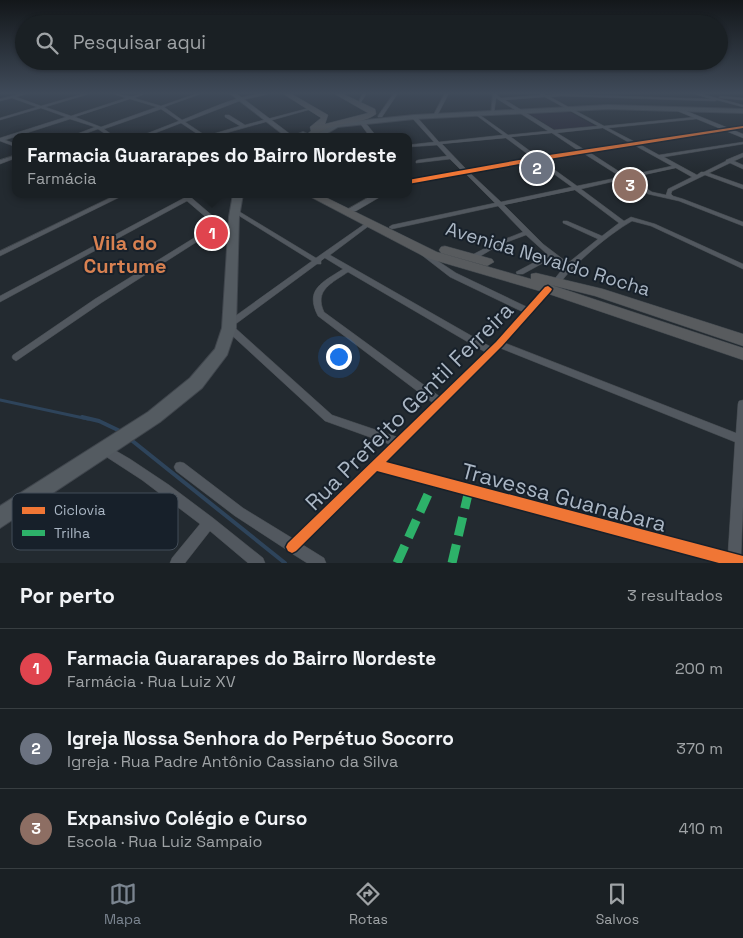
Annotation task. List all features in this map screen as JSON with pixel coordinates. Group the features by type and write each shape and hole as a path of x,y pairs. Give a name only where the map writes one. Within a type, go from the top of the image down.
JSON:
{"highway":[{"path":"325,119 325,124"},
{"path":"308,133 325,124 357,119"},
{"path":"312,198 334,210 352,211"},
{"path":"328,198 352,211"},
{"name":"Avenida Nevaldo Rocha","path":"328,198 352,211 416,239 520,272 743,354"},
{"name":"Avenida Nevaldo Rocha","path":"352,211 368,224 418,249 462,265 553,285 598,292 743,340"}],"main road":[{"path":"320,133 330,126 397,119"},
{"path":"39,493 154,417 196,383 222,351 230,326 229,221 237,198"},
{"path":"0,518 12,510"}],"street":[{"path":"22,133 64,119"},
{"path":"78,119 101,127 108,133"},
{"path":"83,133 124,119"},
{"path":"179,119 199,133"},
{"path":"150,133 187,119"},
{"path":"232,119 243,126"},
{"path":"415,119 450,157 552,255 568,267"},
{"path":"484,119 623,223 631,219 637,219 743,267"},
{"path":"534,119 650,193 671,198 743,224"},
{"path":"587,119 696,177"},
{"path":"412,146 684,119"},
{"path":"699,119 743,136"},
{"path":"219,133 268,120 286,133"},
{"path":"362,122 371,133"},
{"path":"412,181 536,159 743,127"},
{"path":"0,140 12,136"},
{"path":"0,140 12,144"},
{"path":"657,157 743,143"},
{"path":"733,145 743,148"},
{"path":"671,198 668,194 670,190 743,155"},
{"path":"418,162 450,157"},
{"path":"0,162 12,158"},
{"path":"728,161 743,167"},
{"path":"392,227 675,167"},
{"path":"703,173 743,187"},
{"path":"0,254 115,198"},
{"path":"0,299 181,198"},
{"path":"189,198 229,221 318,262"},
{"path":"352,211 374,198"},
{"path":"735,220 743,216"},
{"path":"16,357 98,301 229,221"},
{"path":"565,222 603,239"},
{"name":"Rua Prefeito Gentil Ferreira","path":"292,547 499,344 568,267 623,223"},
{"path":"368,224 230,326 329,418 399,443"},
{"path":"472,258 497,244 528,232"},
{"name":"Avenida Nevaldo Rocha","path":"418,249 435,264 453,275 529,311"},
{"path":"520,272 552,255"},
{"path":"326,256 491,351"},
{"path":"348,269 317,293 315,300 321,314 439,402"},
{"path":"499,344 740,439"},
{"path":"739,561 740,439 743,404"},
{"path":"108,449 171,493"},
{"name":"Travessa Guanabara","path":"376,465 739,561"},
{"path":"180,467 239,512 319,563"},
{"path":"178,499 258,563"},
{"path":"177,563 209,522"}],"shaded area":[{"path":"538,119 583,119 597,127 555,130"}],"waterway":[{"path":"0,400 88,419"},
{"path":"82,417 99,421 122,432"},
{"path":"130,439 285,563"}],"marked path":[{"path":"397,563 434,481"},
{"path":"452,563 469,490"}],"cycle path":[{"path":"412,181 536,159 743,127"},
{"path":"292,547 499,344 548,289"},
{"path":"376,465 743,563"}],"place":[{"name":"Igreja Nossa Senhora do Perpétuo Socorro","path":"537,168"},
{"name":"Expansivo Colégio e Curso","path":"630,185"},
{"name":"Farmacia Guararapes do Bairro Nordeste","path":"212,233"}],"district":[{"name":"Vila do Curtume","path":"125,254"}]}
